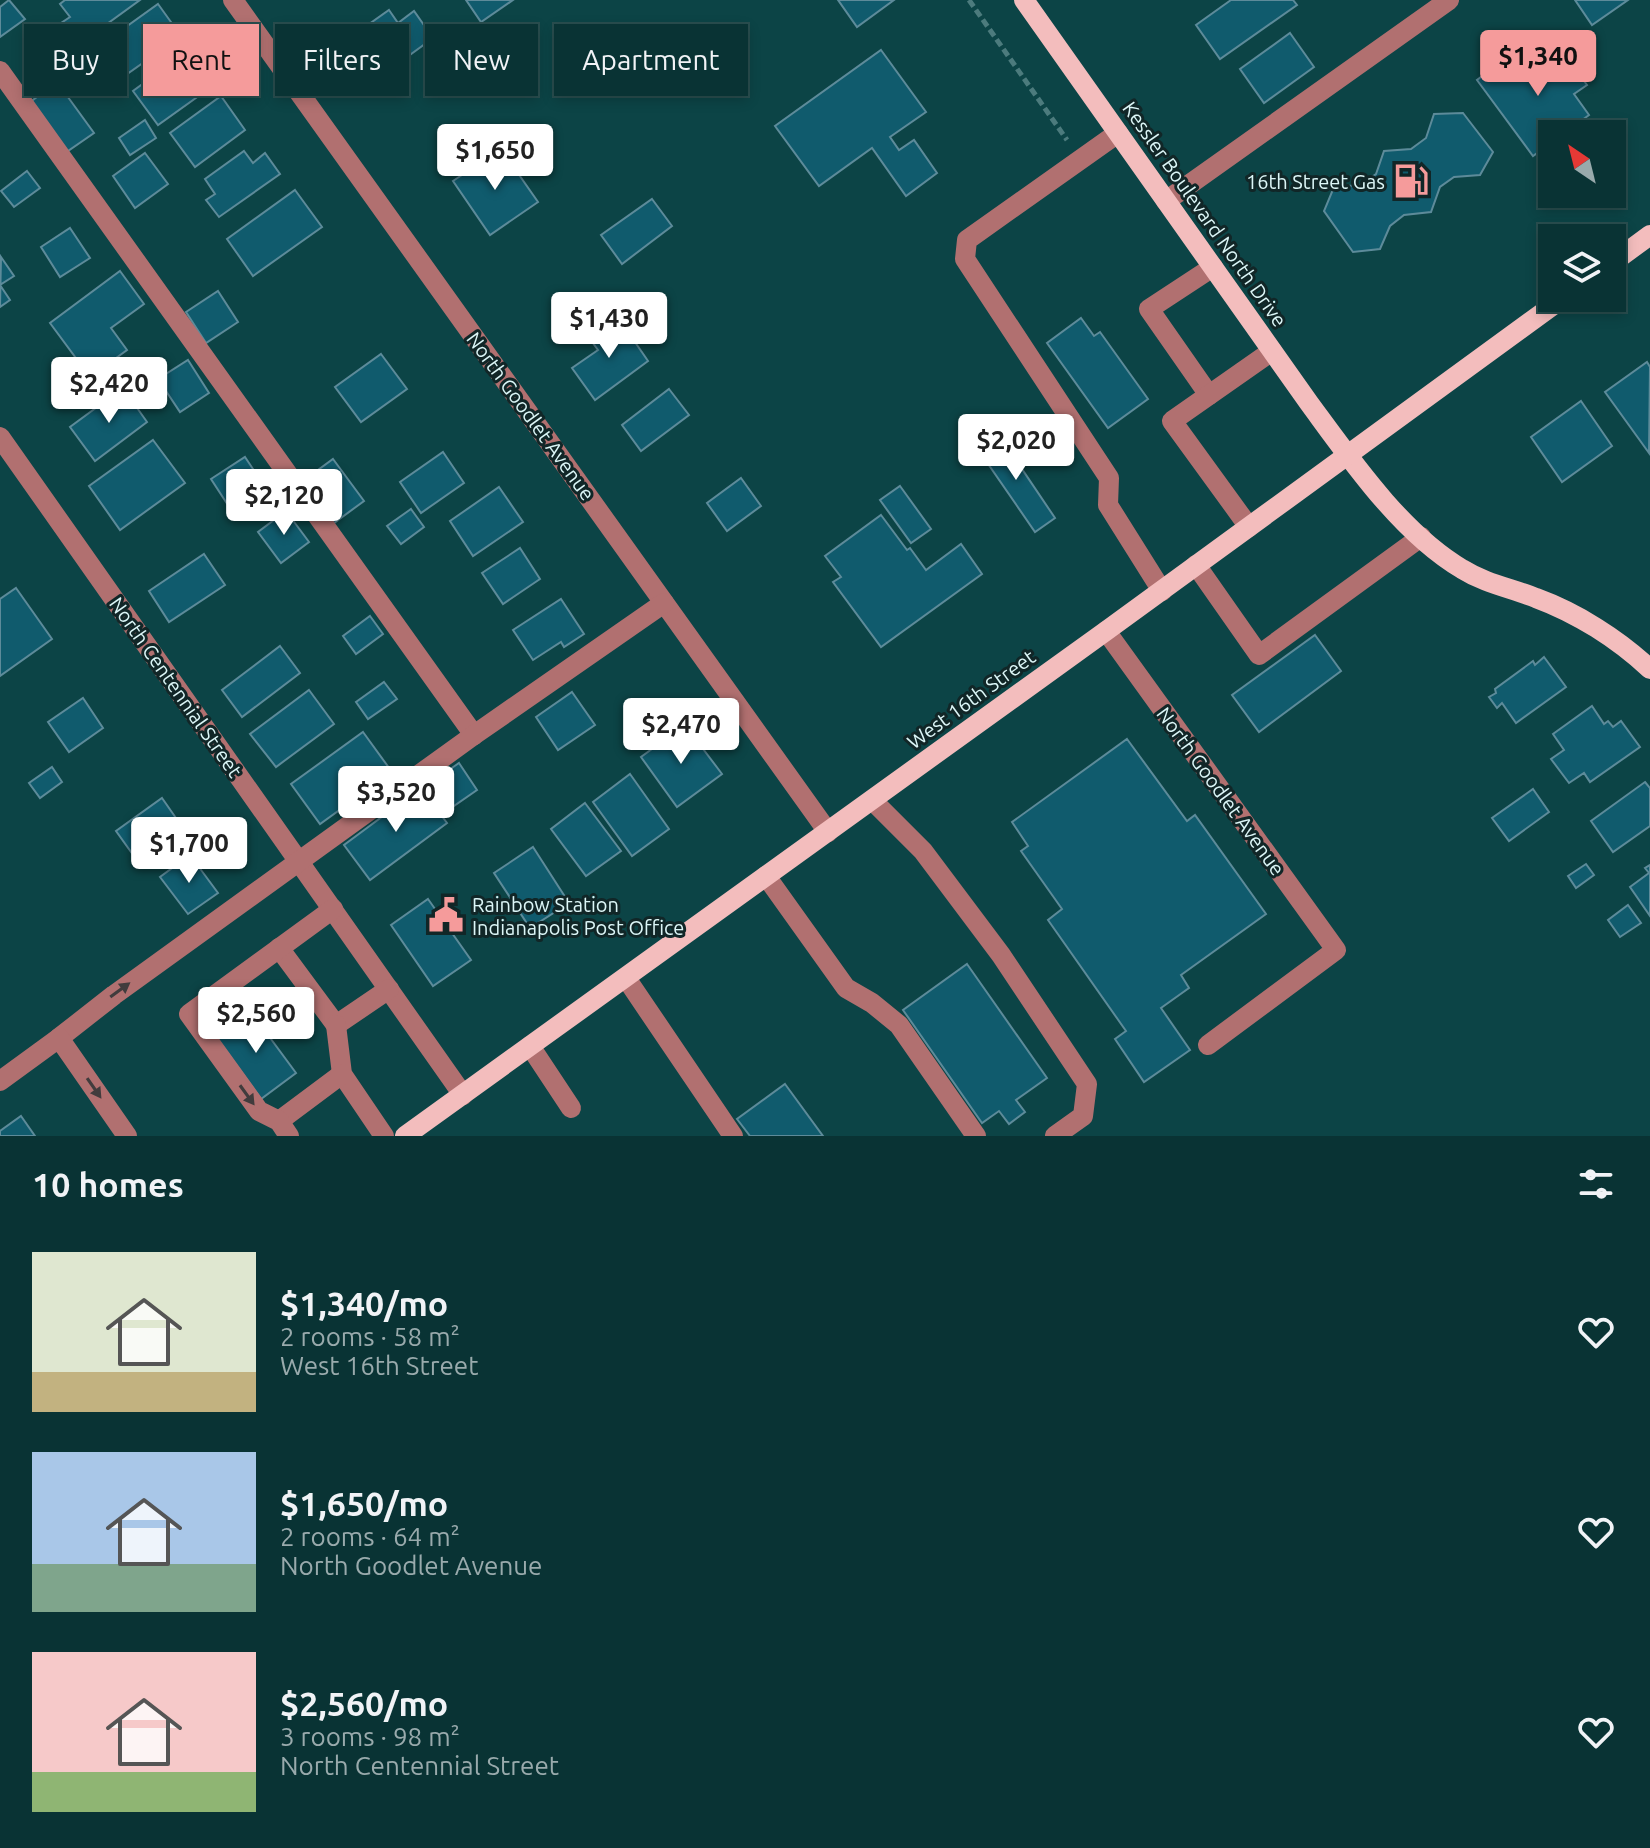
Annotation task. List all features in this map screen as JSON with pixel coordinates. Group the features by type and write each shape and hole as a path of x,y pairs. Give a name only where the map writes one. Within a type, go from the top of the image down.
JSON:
{"main road":[{"name":"Kessler Boulevard North Drive","path":"1024,0 1347,455 1421,537 1462,570 1495,586 1548,602 1588,623 1650,669"},
{"path":"1626,253 1650,235"},
{"name":"West 16th Street","path":"405,1136 1544,312"}],"street":[{"name":"North Goodlet Avenue","path":"233,0 828,832"},
{"path":"1166,201 1449,0"},
{"path":"0,71 474,735"},
{"path":"1118,133 967,240 965,259 1109,478 1108,505 1162,591"},
{"path":"1209,395 1149,309 1213,267"},
{"path":"1249,527 1172,421 1272,351"},
{"name":"North Centennial Street","path":"0,437 463,1095"},
{"path":"1196,565 1259,655 1421,537"},
{"path":"0,1081 474,735 664,603"},
{"name":"North Goodlet Avenue","path":"1106,631 1336,950 1208,1045"},
{"path":"872,800 923,851 1001,955 1087,1084 1083,1116 1055,1136"},
{"path":"766,876 846,988 872,1003 899,1025 976,1136"},
{"path":"333,909 189,1014 259,1111 284,1129 342,1074"},
{"path":"279,948 336,1025 342,1074 384,1136"},
{"path":"626,978 733,1136"},
{"path":"336,1025 389,989"},
{"path":"59,1038 127,1136"},
{"path":"530,1046 571,1108"}],"path":[{"path":"969,0 1079,158"}],"building":[{"path":"9,0 25,19 0,37 0,7"},
{"path":"65,0 140,0 107,24 60,24 70,17 60,4"},
{"path":"466,0 513,0 481,22"},
{"path":"838,0 894,0 857,27"},
{"path":"1231,0 1293,0 1297,5 1220,59 1196,25"},
{"path":"1575,0 1628,0 1592,25"},
{"path":"158,4 172,24 143,24 143,63 127,74 127,26"},
{"path":"389,10 398,23 414,11 425,27 425,44 409,56 409,24 369,24"},
{"path":"1290,33 1314,67 1264,103 1240,69"},
{"path":"1559,47 1587,85 1574,94 1589,115 1582,120 1538,120 1538,152 1533,156 1477,80 1505,59 1517,76"},
{"path":"881,50 926,112 890,137 899,150 914,140 937,173 906,196 872,148 819,186 775,126"},
{"path":"143,84 143,96 199,96 158,125 133,91"},
{"path":"38,96 67,96 94,133 65,153 29,103"},
{"path":"221,96 245,130 195,167 170,133"},
{"path":"1463,113 1493,152 1480,175 1454,177 1440,187 1431,212 1404,215 1390,226 1380,249 1353,252 1324,211 1334,187 1360,185 1376,174 1384,151 1411,149 1426,138 1434,114"},
{"path":"145,120 156,138 130,155 119,138"},
{"path":"501,149 538,202 490,235 453,181"},
{"path":"244,151 253,163 265,153 280,174 219,217 206,200 215,194 205,179"},
{"path":"145,153 168,184 135,208 113,176"},
{"path":"27,171 40,188 14,207 1,191"},
{"path":"295,190 322,227 253,276 227,239"},
{"path":"652,199 672,226 622,264 601,235"},
{"path":"70,228 90,258 60,277 41,247"},
{"path":"1,257 14,276 0,285"},
{"path":"120,271 144,304 111,328 127,350 90,377 50,323"},
{"path":"0,286 10,300 0,307"},
{"path":"218,291 238,322 206,343 186,312"},
{"path":"1081,318 1094,336 1100,332 1148,399 1108,428 1047,343"},
{"path":"609,319 621,337 628,332 648,361 595,400 572,368 598,350 587,335"},
{"path":"381,354 407,389 361,422 335,387"},
{"path":"188,360 209,393 180,412 158,379"},
{"path":"1647,362 1650,367 1649,453 1605,392"},
{"path":"123,388 147,422 95,461 70,427"},
{"path":"669,389 689,415 641,451 622,425"},
{"path":"1581,401 1612,446 1562,482 1531,437"},
{"path":"991,423 1055,518 1035,532 984,458 995,451 981,430"},
{"path":"153,440 185,483 120,530 89,486"},
{"path":"443,452 464,483 421,513 400,482"},
{"path":"245,457 271,496 237,519 211,479"},
{"path":"333,459 364,501 334,523 303,481"},
{"path":"741,478 761,506 727,531 707,503"},
{"path":"900,486 931,529 911,543 880,500"},
{"path":"499,487 523,522 473,556 450,521"},
{"path":"411,509 424,527 401,544 387,526"},
{"path":"286,511 309,542 281,563 258,532"},
{"path":"881,515 926,570 961,544 982,574 881,647 833,582 841,577 825,556"},
{"path":"520,548 540,579 503,604 482,573"},
{"path":"204,554 225,585 169,622 149,591"},
{"path":"16,588 52,639 0,676 0,599"},
{"path":"561,599 584,634 564,647 561,642 533,660 513,630"},
{"path":"370,616 383,634 356,654 343,636"},
{"path":"1315,635 1341,671 1259,732 1232,695"},
{"path":"280,646 300,673 242,717 222,690"},
{"path":"1544,657 1566,687 1516,723 1502,703 1497,708 1489,697 1533,661 1535,665"},
{"path":"384,682 397,699 368,719 356,702"},
{"path":"309,690 334,724 276,767 250,734"},
{"path":"572,692 595,725 558,750 536,717"},
{"path":"83,698 103,728 69,752 48,722"},
{"path":"1592,706 1604,724 1608,721 1613,727 1621,721 1640,747 1590,782 1584,773 1569,783 1551,759 1564,750 1553,734"},
{"path":"685,725 722,774 677,807 641,757"},
{"path":"363,732 392,772 320,824 291,784"},
{"path":"1127,739 1187,821 1195,815 1266,914 1181,975 1189,988 1161,1008 1190,1050 1144,1082 1115,1039 1126,1031 1048,920 1062,909 1021,851 1028,846 1012,822"},
{"path":"459,763 477,790 448,810 429,784"},
{"path":"52,767 62,782 40,798 29,783"},
{"path":"630,774 669,829 632,856 593,802"},
{"path":"1645,782 1650,788 1650,826 1613,852 1591,821"},
{"path":"421,788 447,823 370,880 344,845"},
{"path":"1533,789 1549,812 1509,841 1492,818"},
{"path":"162,798 185,831 139,863 116,831"},
{"path":"585,803 621,851 586,876 551,829"},
{"path":"533,847 569,903 530,928 494,873"},
{"path":"190,855 218,893 188,914 160,877"},
{"path":"1586,864 1594,875 1576,888 1568,876"},
{"path":"1650,865 1650,916 1630,887 1649,873 1645,868"},
{"path":"428,899 471,960 433,986 391,925"},
{"path":"1628,905 1641,923 1620,937 1608,920"},
{"path":"967,964 1047,1078 1016,1100 1025,1112 1009,1124 999,1111 982,1123 903,1010"},
{"path":"251,1012 296,1073 261,1099 216,1037"},
{"path":"785,1084 823,1136 750,1136 737,1119"},
{"path":"21,1116 35,1136 0,1136 0,1131"}],"place":[{"name":"16th Street Gas","path":"1411,181"},
{"name":"Rainbow Station Indianapolis Post Office","path":"446,915"}]}
